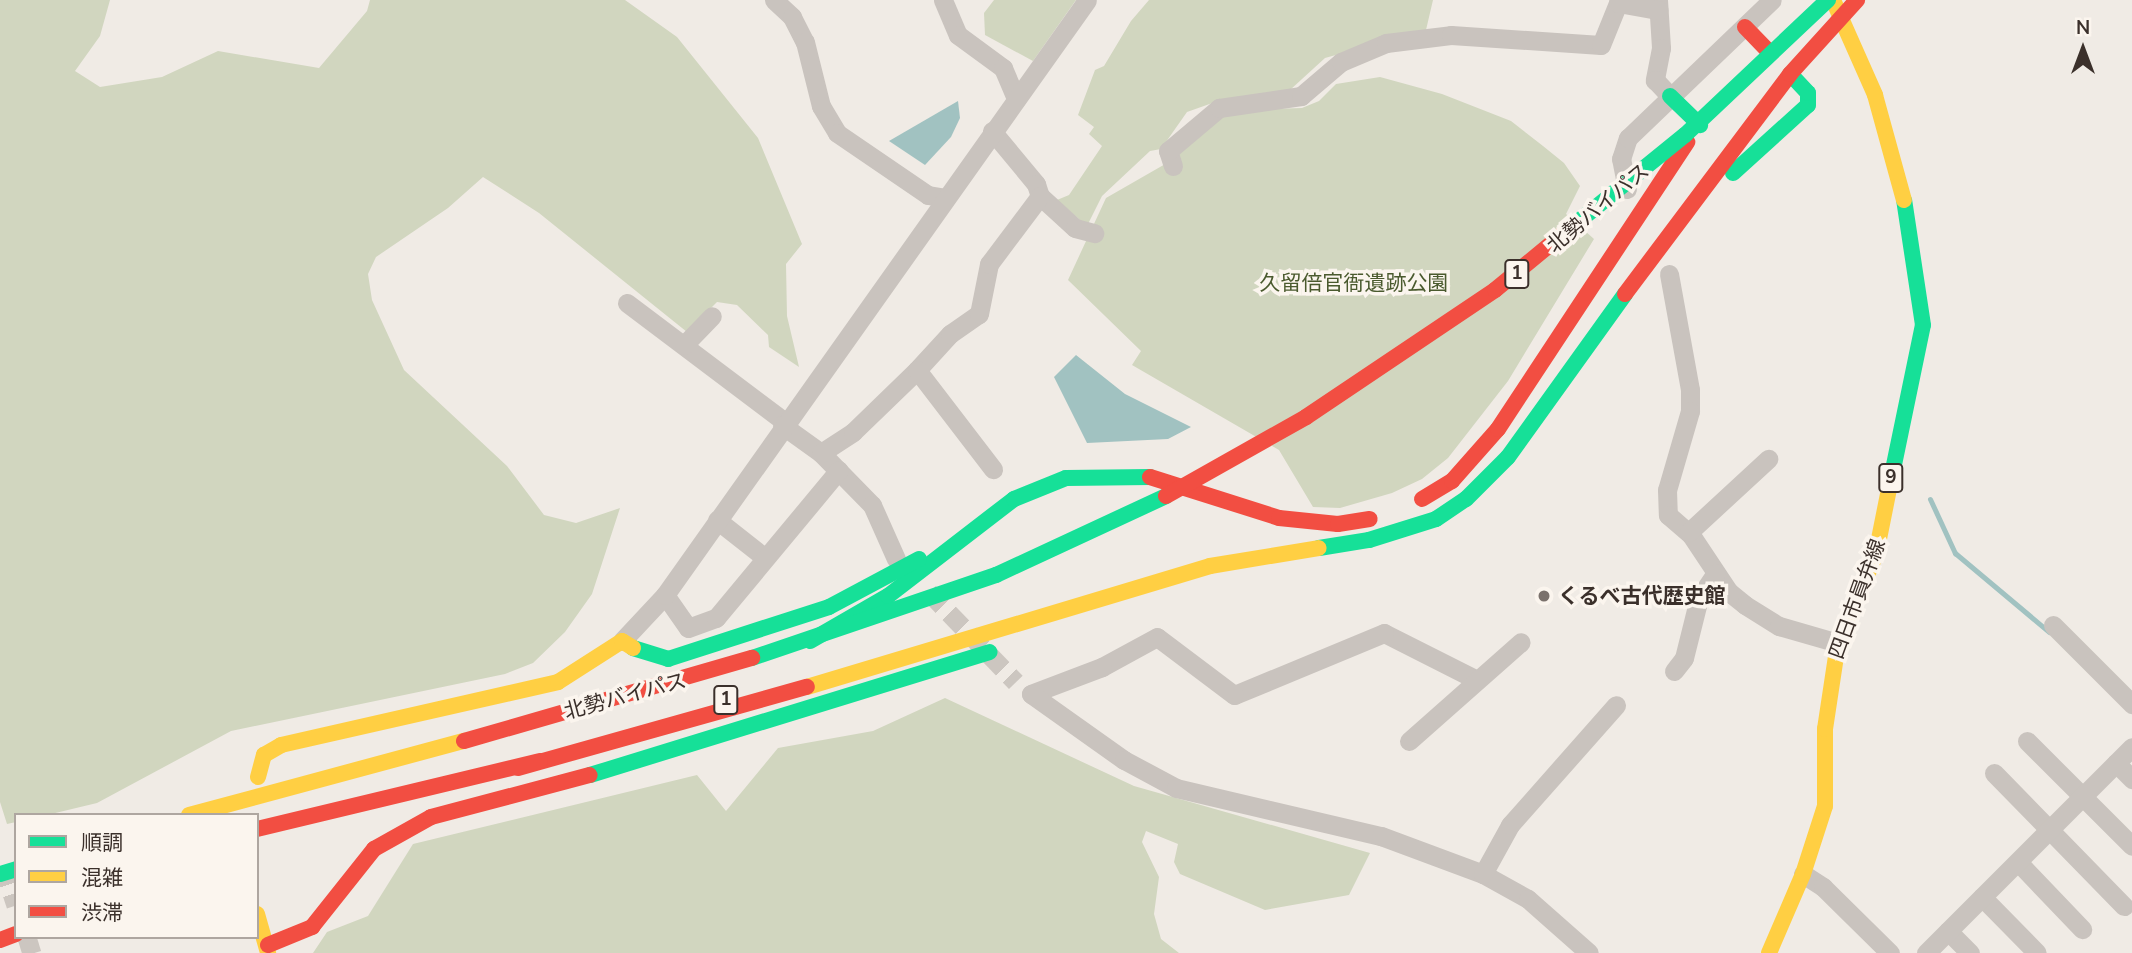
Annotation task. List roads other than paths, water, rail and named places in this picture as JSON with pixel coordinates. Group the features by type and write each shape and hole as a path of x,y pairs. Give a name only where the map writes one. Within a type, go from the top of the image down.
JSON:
{"main road":[{"path":"1404,508 1452,481 1498,429 1660,177 1700,125 1770,53 1834,4 1857,0"},
{"path":"518,768 964,643 1210,566 1405,531 1436,519 1466,499 1508,457 1681,198 1790,74 1834,4"},
{"name":"北勢バイパス","path":"956,608 1104,534 1306,417 1495,290 1675,144 1834,4"},
{"name":"四日市員弁線","path":"1769,953 1803,874 1825,806 1825,729 1838,643 1882,529 1923,325 1901,182 1875,95 1834,4"},
{"path":"1745,27 1770,53"},
{"path":"1681,198 1729,177 1808,105 1808,93 1790,74"},
{"path":"1670,96 1700,125"},
{"path":"1660,177 1681,198"},
{"path":"810,641 888,596 1014,499 1053,482 1093,474 1148,476 1279,518 1338,524 1381,516"},
{"name":"北勢バイパス","path":"182,813 600,704 810,641 996,575 1166,496"},
{"path":"258,777 264,755 281,745 547,685 584,668 622,641 642,653 668,659 829,607 897,569 957,545"},
{"path":"1060,630 1125,608 1210,566"},
{"path":"259,920 268,949 312,927 374,849 430,817 676,752 1007,647"},
{"name":"北勢バイパス","path":"259,829 518,768 832,662"},
{"name":"1","path":"259,841 401,797"}],"street":[{"path":"774,0 792,18 805,41 821,106 837,132 928,195 945,198"},
{"path":"943,0 958,35 1003,68 1016,99"},
{"path":"622,641 665,595 784,423 1087,0"},
{"path":"1630,196 1621,169 1623,149 1670,96 1772,0"},
{"path":"1173,166 1168,151 1219,108 1301,96 1341,62 1386,43 1451,35 1601,45 1618,3 1658,5 1661,48 1655,80 1670,96"},
{"path":"992,131 1036,184 1040,196 1075,228 1094,233"},
{"path":"821,453 853,432 950,334 979,314 989,264 1040,196"},
{"path":"1669,274 1690,390 1690,411 1667,490 1668,515 1689,532 1716,573 1745,605 1785,627 1838,643"},
{"path":"627,303 784,423 839,470 872,505 890,554 896,559"},
{"path":"684,345 712,316"},
{"path":"917,370 993,470"},
{"path":"1689,532 1768,459"},
{"path":"665,595 688,628 716,618 839,470"},
{"path":"717,520 764,557"},
{"path":"1674,671 1684,658 1699,598 1716,573"},
{"path":"2053,625 2132,704"},
{"path":"1477,680 1384,633 1234,695 1157,637 1102,667 1023,688 1124,760 1177,788 1381,836 1483,874 1528,898 1589,953"},
{"path":"1409,741 1521,642"},
{"path":"1483,874 1489,855 1510,825 1616,705"},
{"path":"2027,741 2132,846"},
{"path":"1926,953 2132,747"},
{"path":"2116,763 2132,779"},
{"path":"1993,773 2124,906"},
{"path":"2018,862 2082,929"},
{"path":"1803,874 1823,887 1891,953"},
{"path":"1982,897 2037,953"},
{"path":"1948,930 1970,953"}],"water":[{"path":"958,101 960,118 951,137 925,165 889,141"},
{"path":"1076,355 1125,394 1191,427 1168,439 1087,443 1054,377"}],"waterway":[{"path":"1930,499 1955,553 2049,632"}],"tunnel":[{"path":"929,592 1016,682"},
{"path":"3,866 14,899"},
{"path":"28,939 32,953"}],"place":[{"name":"くるべ古代歴史館","path":"1544,596"}],"park label":[{"name":"久留倍官衙遺跡公園","path":"1354,283"}]}
